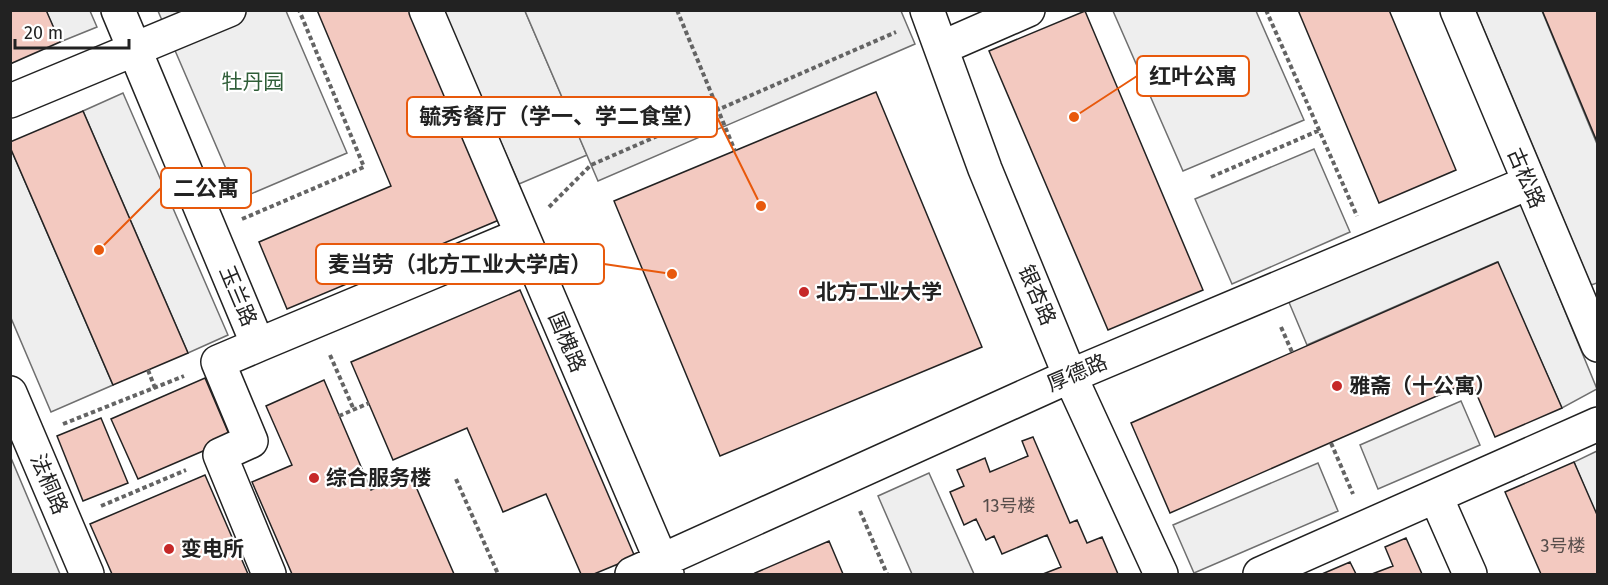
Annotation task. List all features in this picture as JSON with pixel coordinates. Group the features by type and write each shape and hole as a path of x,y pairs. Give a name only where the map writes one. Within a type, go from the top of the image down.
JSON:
{"street":[{"name":"玉兰路","path":"118,10 258,345 218,362"},
{"path":"10,101 229,10"},
{"name":"国槐路","path":"426,10 664,568"},
{"path":"933,26 1028,10"},
{"name":"古松路","path":"1457,10 1598,345"},
{"name":"银杏路","path":"933,26 984,169 1070,375 1161,574"},
{"name":"厚德路","path":"632,574 664,568 845,477 1070,375 1528,183"},
{"path":"258,345 521,235"},
{"path":"218,362 251,441 220,455 269,574"},
{"name":"法桐路","path":"10,393 87,574"},
{"path":"1260,574 1598,424"},
{"path":"1436,497 1470,574"}],"path":[{"path":"211,232 364,167 299,10"},
{"path":"676,10 735,151"},
{"path":"1266,10 1371,249"},
{"path":"521,235 591,165 718,110 933,26"},
{"path":"1211,177 1320,130"},
{"path":"315,321 354,410"},
{"path":"30,438 218,362"},
{"path":"148,370 155,388"},
{"path":"339,416 369,403"},
{"path":"1331,443 1367,528"},
{"path":"101,506 220,455"},
{"path":"845,477 887,574"},
{"path":"456,479 498,574"}],"green space":[{"path":"46,11 90,11 97,27 60,42"},
{"name":"牡丹园","path":"158,11 286,11 347,153 239,199"},
{"path":"444,11 525,11 587,155 519,184"},
{"path":"1113,11 1256,11 1304,120 1183,171"},
{"path":"1476,11 1542,11 1597,144 1597,283 1591,285"},
{"path":"123,93 228,335 188,353 83,111"},
{"path":"10,147 113,385 51,412 11,318"},
{"path":"1314,149 1350,232 1232,284 1195,199"},
{"path":"1520,202 1597,389 1562,408 1497,262 1307,345 1288,300"},
{"path":"1461,401 1480,445 1378,489 1360,445"},
{"path":"1597,451 1597,517 1574,462"},
{"path":"1318,463 1338,511 1194,573 1173,525"},
{"path":"929,473 974,574 912,574 878,496"}],"shaded area":[{"path":"525,11 901,11 915,44 598,181"},
{"path":"11,458 60,574 11,574"}],"building":[{"path":"10,10 46,10 60,42 10,64"},
{"path":"317,10 410,10 499,220 287,309 259,242 391,186"},
{"path":"1298,10 1389,10 1456,170 1379,203"},
{"path":"1542,10 1598,10 1598,144"},
{"path":"1085,11 1203,290 1108,330 989,51"},
{"path":"876,92 982,347 720,456 614,201"},
{"path":"83,111 188,353 113,385 10,147 10,142"},
{"name":"雅斋（十公寓）","path":"1498,262 1562,408 1495,437 1471,381 1170,513 1131,423"},
{"path":"520,290 635,557 594,574 581,574 546,494 503,512 467,428 393,460 351,362"},
{"path":"205,378 231,439 138,479 111,419"},
{"name":"综合服务楼","path":"324,380 371,490 410,473 454,574 292,574 252,482 292,465 266,406"},
{"path":"101,418 128,483 83,501 57,436"},
{"path":"1033,437 1070,523 1077,520 1087,543 1102,537 1118,574 1043,574 1061,567 1047,535 1002,554 994,536 986,540 976,519 964,525 950,492 964,486 957,470 985,458 990,472 1028,456 1022,441"},
{"path":"1574,462 1598,517 1598,574 1541,574 1505,492"},
{"name":"变电所","path":"205,475 248,574 112,574 90,524"},
{"path":"1406,538 1422,574 1372,574 1393,566 1385,547"},
{"path":"829,541 843,574 755,573"},
{"path":"1350,562 1356,574 1322,574"}],"place":[{"name":"红叶公寓","path":"1074,117"},
{"name":"毓秀餐厅（学一、学二食堂）","path":"761,206"},
{"name":"二公寓","path":"99,250"},
{"name":"麦当劳（北方工业大学店）","path":"672,274"},
{"name":"北方工业大学","path":"804,292"},
{"name":"雅斋（十公寓）","path":"1337,386"},
{"name":"综合服务楼","path":"314,478"},
{"name":"变电所","path":"169,549"}]}
